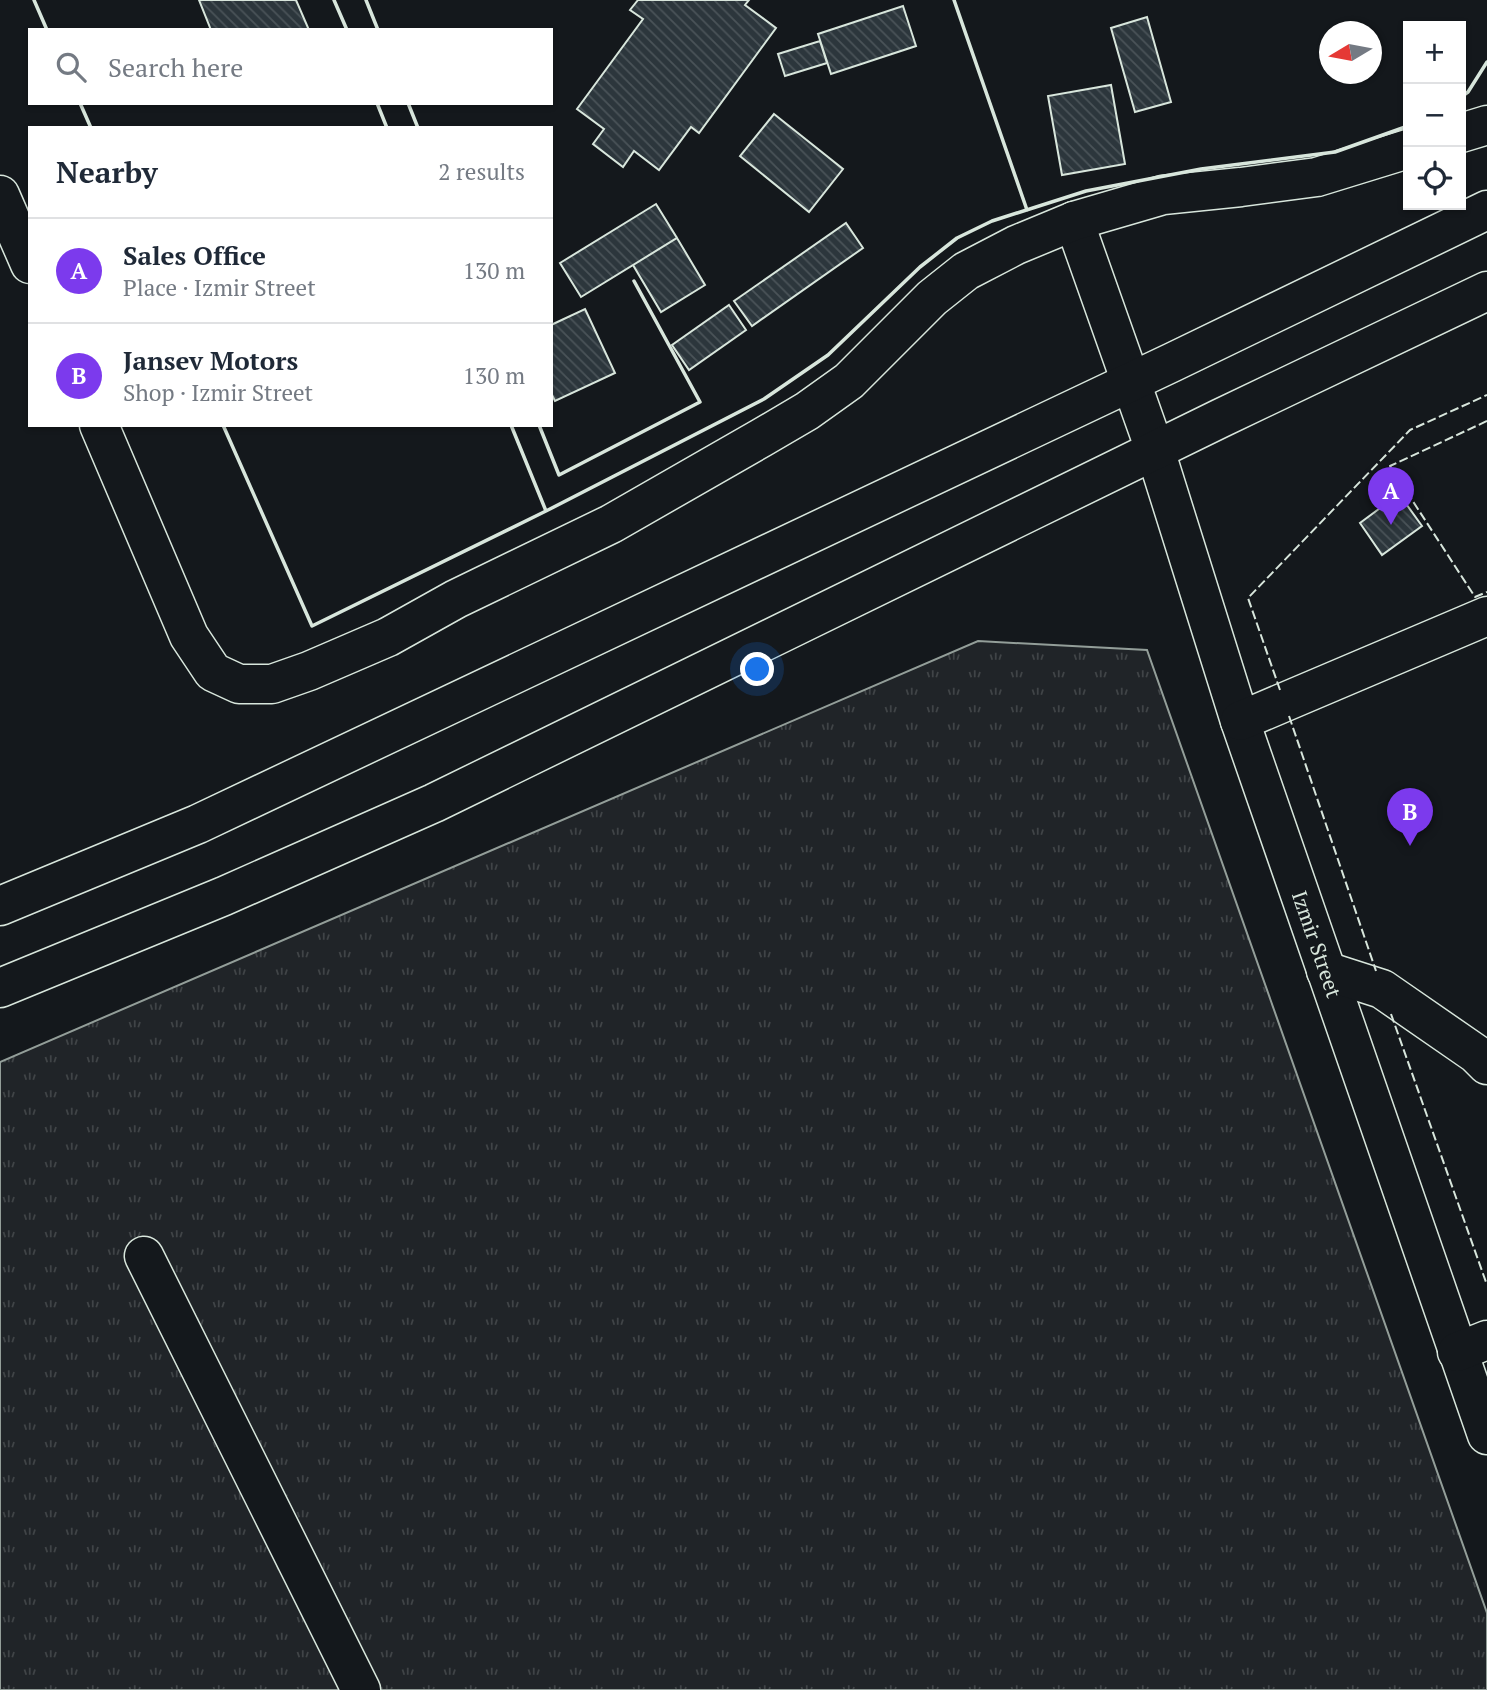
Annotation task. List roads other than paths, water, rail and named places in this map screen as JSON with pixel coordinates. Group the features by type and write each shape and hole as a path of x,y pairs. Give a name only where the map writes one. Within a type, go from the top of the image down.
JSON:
{"main road":[{"path":"1466,131 1487,125"},
{"path":"100,427 189,636 213,672 239,684 272,684 388,637 456,598 611,524 807,411 849,381 932,298 966,271 1016,245 1074,221 1163,195 1317,177 1403,151"},
{"path":"0,195 28,259"},
{"path":"0,906 198,824 1487,210"},
{"name":"Izmir Street","path":"1074,221 1155,450 1240,721 1326,971 1472,1346 1487,1435"},
{"path":"0,988 224,896 433,803 1487,291"},
{"path":"1240,721 1487,616"},
{"path":"1326,971 1382,989 1476,1054 1487,1065"},
{"path":"144,1256 361,1690"}],"place":[{"name":"Sales Office","path":"1391,525"},
{"name":"Jansev Motors","path":"1410,846"}]}
